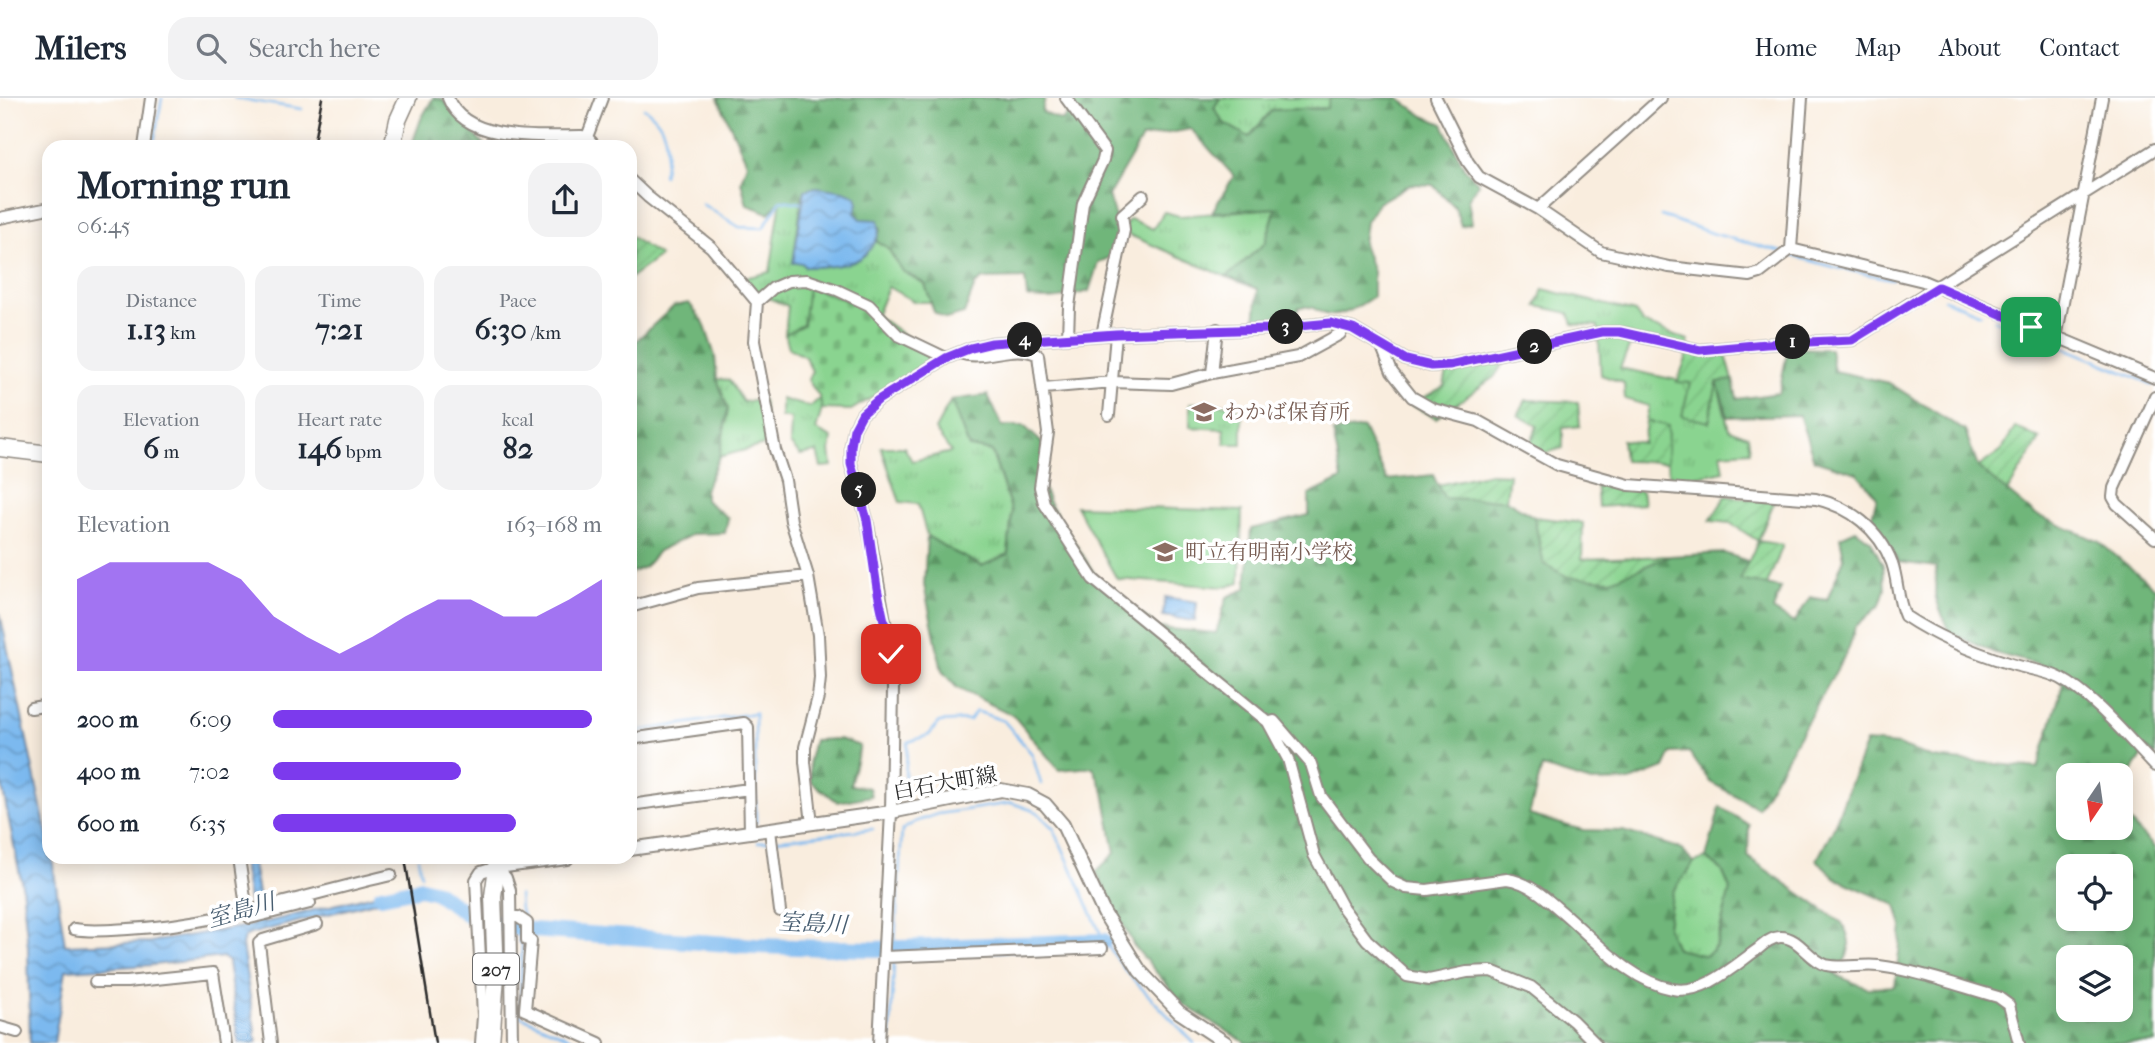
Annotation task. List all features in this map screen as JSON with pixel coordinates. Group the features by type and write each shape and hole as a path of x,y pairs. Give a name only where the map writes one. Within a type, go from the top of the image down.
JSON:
{"highway":[{"path":"394,140 398,120 408,98"},
{"path":"0,448 42,453"},
{"name":"207","path":"491,1043 496,976 493,896 496,864"}],"main road":[{"name":"白石大町線","path":"637,848 750,832 771,837 812,824 891,812 1002,790 1028,794 1045,804 1063,825 1104,913 1140,971 1179,1012 1226,1043"}],"street":[{"path":"145,140 151,98"},
{"path":"448,98 458,113 481,128 522,136 587,138 602,98"},
{"path":"1066,98 1105,151 1083,203 1069,307 1068,337"},
{"path":"1436,98 1468,162 1479,177 1538,209 1601,252 1669,267 1750,276 1760,273 1791,249 1802,98"},
{"path":"1538,209 1661,98"},
{"path":"2056,338 2102,98"},
{"path":"879,1043 891,957 884,942 894,688 891,654 877,588 867,520 851,464 854,429 862,414 878,400 958,353 992,343 1102,334 1267,329 1331,323 1345,327 1406,360 1440,366 1602,332 1620,332 1700,350 1852,340 2155,149"},
{"path":"637,187 711,247 757,302 754,341 792,521 808,576 818,635 818,697 805,747 804,762 812,824"},
{"path":"1102,334 1124,230 1122,215 1143,196"},
{"path":"0,218 42,209"},
{"path":"1791,249 1923,281 2155,378"},
{"path":"757,302 773,288 789,282 807,281 837,290 869,306 898,335 946,358"},
{"path":"1044,388 1112,382 1171,384 1212,373 1298,357 1340,334 1345,327"},
{"path":"1212,373 1217,329"},
{"path":"1109,415 1116,334"},
{"path":"1382,347 1392,372 1412,397 1433,409 1478,421 1557,465 1629,485 1816,499 1844,508 1867,525 1882,544 1892,563 1905,616 1922,628 2007,663 2056,677 2070,684 2113,722 2155,766"},
{"path":"958,353 966,356 1032,352 1038,355 1044,388 1048,445 1040,487 1044,503 1093,579 1268,722 1288,759 1314,855 1343,908 1367,940 1407,976 1429,980 1467,971 1491,971 1531,987 1595,1043"},
{"path":"2155,397 2117,479 2113,497 2117,505 2155,538"},
{"path":"637,605 698,588 808,576"},
{"path":"32,708 42,706"},
{"path":"1268,722 1274,721 1311,764 1321,796 1368,858 1382,873 1406,888 1427,890 1507,879 1520,881 1549,901 1631,971 1650,983 1677,990 1698,987 1715,979 1771,939 1783,937 1795,941 1810,956 1825,965 1877,965 1998,998 2008,1005 2019,1043"},
{"path":"637,738 744,723 748,727 750,832"},
{"path":"637,804 749,789"},
{"path":"771,837 780,911"},
{"path":"240,864 249,915"},
{"path":"481,1043 483,1016 476,880 481,872 493,864"},
{"path":"497,864 510,890 512,1043"},
{"path":"74,929 84,931 146,928 249,915 391,875"},
{"path":"263,911 310,903"},
{"path":"290,908 296,930"},
{"path":"512,917 518,917 527,923 527,940 531,941 526,1010 599,1043"},
{"path":"271,1043 258,943 317,924"},
{"path":"891,957 1102,948"},
{"path":"94,982 127,982 213,973 224,1043"},
{"path":"0,1027 16,1032"}],"green space":[{"path":"433,98 443,100 480,140 413,140"},
{"path":"718,98 1045,98 1042,112 1062,121 1075,105 1063,98 1220,98 1214,108 1224,123 1249,137 1272,110 1327,108 1330,98 1398,98 1424,116 1443,124 1464,168 1479,184 1468,199 1472,223 1461,226 1455,207 1433,185 1411,184 1378,203 1366,222 1363,243 1373,272 1373,297 1338,315 1325,314 1312,307 1299,307 1293,320 1255,323 1258,289 1227,277 1265,243 1276,208 1212,212 1234,176 1191,129 1142,138 1108,196 1120,231 1112,256 1098,263 1089,291 1043,299 1027,297 1025,278 983,279 975,285 964,314 946,319 934,312 925,284 902,271 887,247 876,241 881,228 861,219 855,213 858,203 805,190 801,203 781,200 769,213 747,205 741,181 747,163"},
{"path":"1220,98 1330,98 1328,108 1272,110 1249,137 1224,123 1214,108"},
{"path":"781,200 801,203 793,263 802,263 805,267 823,267 856,261 876,241 887,247 903,271 925,284 931,302 915,302 888,287 876,316 803,325 785,334 788,306 756,293 744,278 770,272"},
{"path":"1276,208 1265,243 1227,277 1120,231 1130,219 1153,229 1164,212 1180,216"},
{"path":"637,241 660,256 637,273"},
{"path":"808,287 863,306 937,359 851,410 822,409 820,398 808,380 812,371 805,357 789,348 785,334 803,325"},
{"path":"1543,289 1635,312 1643,323 1688,340 1689,351 1633,338 1620,368 1691,383 1709,422 1717,382 1729,429 1748,436 1750,451 1721,453 1724,471 1671,482 1667,462 1667,427 1646,421 1649,406 1625,399 1624,383 1601,375 1598,326 1573,324 1569,313 1537,306"},
{"path":"689,303 704,323 715,356 717,379 728,409 719,457 705,489 705,500 728,518 725,533 693,534 658,551 645,567 637,570 637,340 674,306"},
{"path":"1788,348 1830,349 1834,371 1889,383 1965,431 1978,467 2034,514 2098,541 2155,588 2155,756 2147,749 2133,770 2133,763 2056,763 2056,840 2133,840 2133,825 2155,848 2155,1043 1246,1043 1183,1004 1134,946 1096,872 1115,853 1104,792 1093,767 1059,770 1013,715 957,688 942,671 924,585 927,536 982,566 1008,554 1012,512 992,451 969,447 951,400 988,395 1002,426 1024,426 1043,444 1043,487 1049,502 1096,576 1158,628 1216,633 1227,597 1246,589 1251,529 1309,515 1309,495 1342,479 1333,432 1363,428 1387,480 1433,475 1444,498 1506,500 1534,517 1544,564 1611,580 1670,556 1724,553 1748,561 1741,580 1781,588 1773,610 1794,623 1810,597 1827,600 1844,558 1840,537 1856,530 1871,541 1883,565 1885,589 1880,605 1855,627 1849,648 1758,808 1710,782 1689,752 1671,753 1664,768 1630,781 1591,782 1542,767 1529,815 1583,830 1623,831 1679,848 1694,862 1673,892 1667,926 1676,949 1706,956 1717,945 1730,889 1722,870 1706,858 1720,807 1749,825 1748,857 1842,923 1849,950 1835,975 1867,988 1895,986 1902,927 1896,905 1837,879 1817,860 1833,829 1866,742 1898,745 1933,758 2038,768 2063,684 2055,669 1995,653 1949,632 1935,596 1936,567 1898,562 1871,520 1877,497 1857,473 1814,460 1799,415 1728,417 1717,382 1733,380 1737,399 1779,393"},
{"path":"1689,351 1726,355 1733,380 1717,382 1709,422 1682,416 1690,383 1677,382"},
{"path":"1508,357 1494,377 1436,418 1411,405 1444,386 1447,372"},
{"path":"717,379 729,380 743,402 763,400 768,444 719,457 728,409"},
{"path":"820,398 822,409 816,430 832,438 832,466 821,467 817,452 800,455 790,444 791,419 781,417 781,399 810,407"},
{"path":"951,400 969,446 991,451 1012,512 1008,555 982,566 927,536 918,504 900,502 881,447 904,447 912,461 951,452 935,430"},
{"path":"1526,400 1578,402 1580,426 1563,428 1563,448 1545,453 1530,445 1537,426 1518,415"},
{"path":"1190,403 1234,405 1242,417 1242,444 1225,444 1224,429 1190,427"},
{"path":"1646,421 1668,426 1667,462 1624,461 1622,440 1643,443"},
{"path":"2015,427 2040,439 2007,492 1978,467 2001,451"},
{"path":"1490,473 1509,474 1506,500 1444,498 1438,485"},
{"path":"1596,480 1642,491 1644,504 1598,507"},
{"path":"1726,496 1774,502 1758,541 1730,523 1710,521"},
{"path":"1076,506 1242,511 1240,582 1224,587 1117,579"},
{"path":"1534,517 1583,523 1582,559 1670,556 1611,580 1568,577 1544,564"},
{"path":"1758,541 1783,545 1767,585 1740,580"},
{"path":"839,739 860,746 850,785 869,788 871,796 838,802 811,782 809,760 814,740"},
{"path":"1706,858 1722,870 1730,889 1716,945 1706,956 1676,949 1667,926 1673,892 1694,862"}],"water":[{"path":"816,187 844,191 856,196 858,203 855,213 861,219 878,220 877,238 870,249 855,261 805,267 802,263 793,263 805,190"},
{"path":"1165,597 1197,602 1195,621 1163,616"},
{"path":"0,613 42,811 42,864 53,864 65,945 150,942 253,925 243,864 253,864 263,923 401,888 402,895 250,934 244,938 242,945 257,1043 239,1043 228,962 223,957 153,965 66,970 54,1043 30,1043 28,948 22,885 0,776"}],"waterway":[{"path":"154,140 162,98"},
{"path":"234,98 302,109"},
{"path":"644,108 663,129 666,146 663,175"},
{"path":"702,204 739,227 763,228 781,200 801,203"},
{"path":"1661,216 1782,252"},
{"path":"1790,255 1892,279"},
{"path":"1944,299 1981,314"},
{"path":"1995,320 2022,331"},
{"path":"2034,335 2154,385"},
{"path":"903,796 908,742 929,735 939,722 970,720 976,711 1004,721 1032,754 1041,784"},
{"path":"637,731 755,713 756,823"},
{"path":"894,955 902,830 938,814 1012,803 1037,812 1054,829 1104,941 1128,974 1194,1043"},
{"path":"775,840 873,829"},
{"path":"758,842 769,841"},
{"path":"419,864 421,875"},
{"name":"室島川","path":"381,896 421,888 436,892 467,914 519,929 756,946 873,949 1104,941"},
{"path":"519,895 523,915"},
{"name":"室島川","path":"519,929 519,942 522,945 520,1016 582,1043"},
{"path":"890,1043 894,962"}],"railway":[{"path":"314,140 322,98"},
{"path":"406,864 435,1043"}],"place":[{"name":"わかば保育所","path":"1204,412"},
{"name":"町立有明南小学校","path":"1165,552"}],"route":[{"path":"891,654 877,588 867,520 851,464 854,429 862,414 878,400 946,358 971,348 992,343 1102,334 1267,329 1331,323 1353,329 1406,360 1431,366 1449,365 1602,332 1620,332 1700,350 1852,340 1938,287 2031,327"}]}
